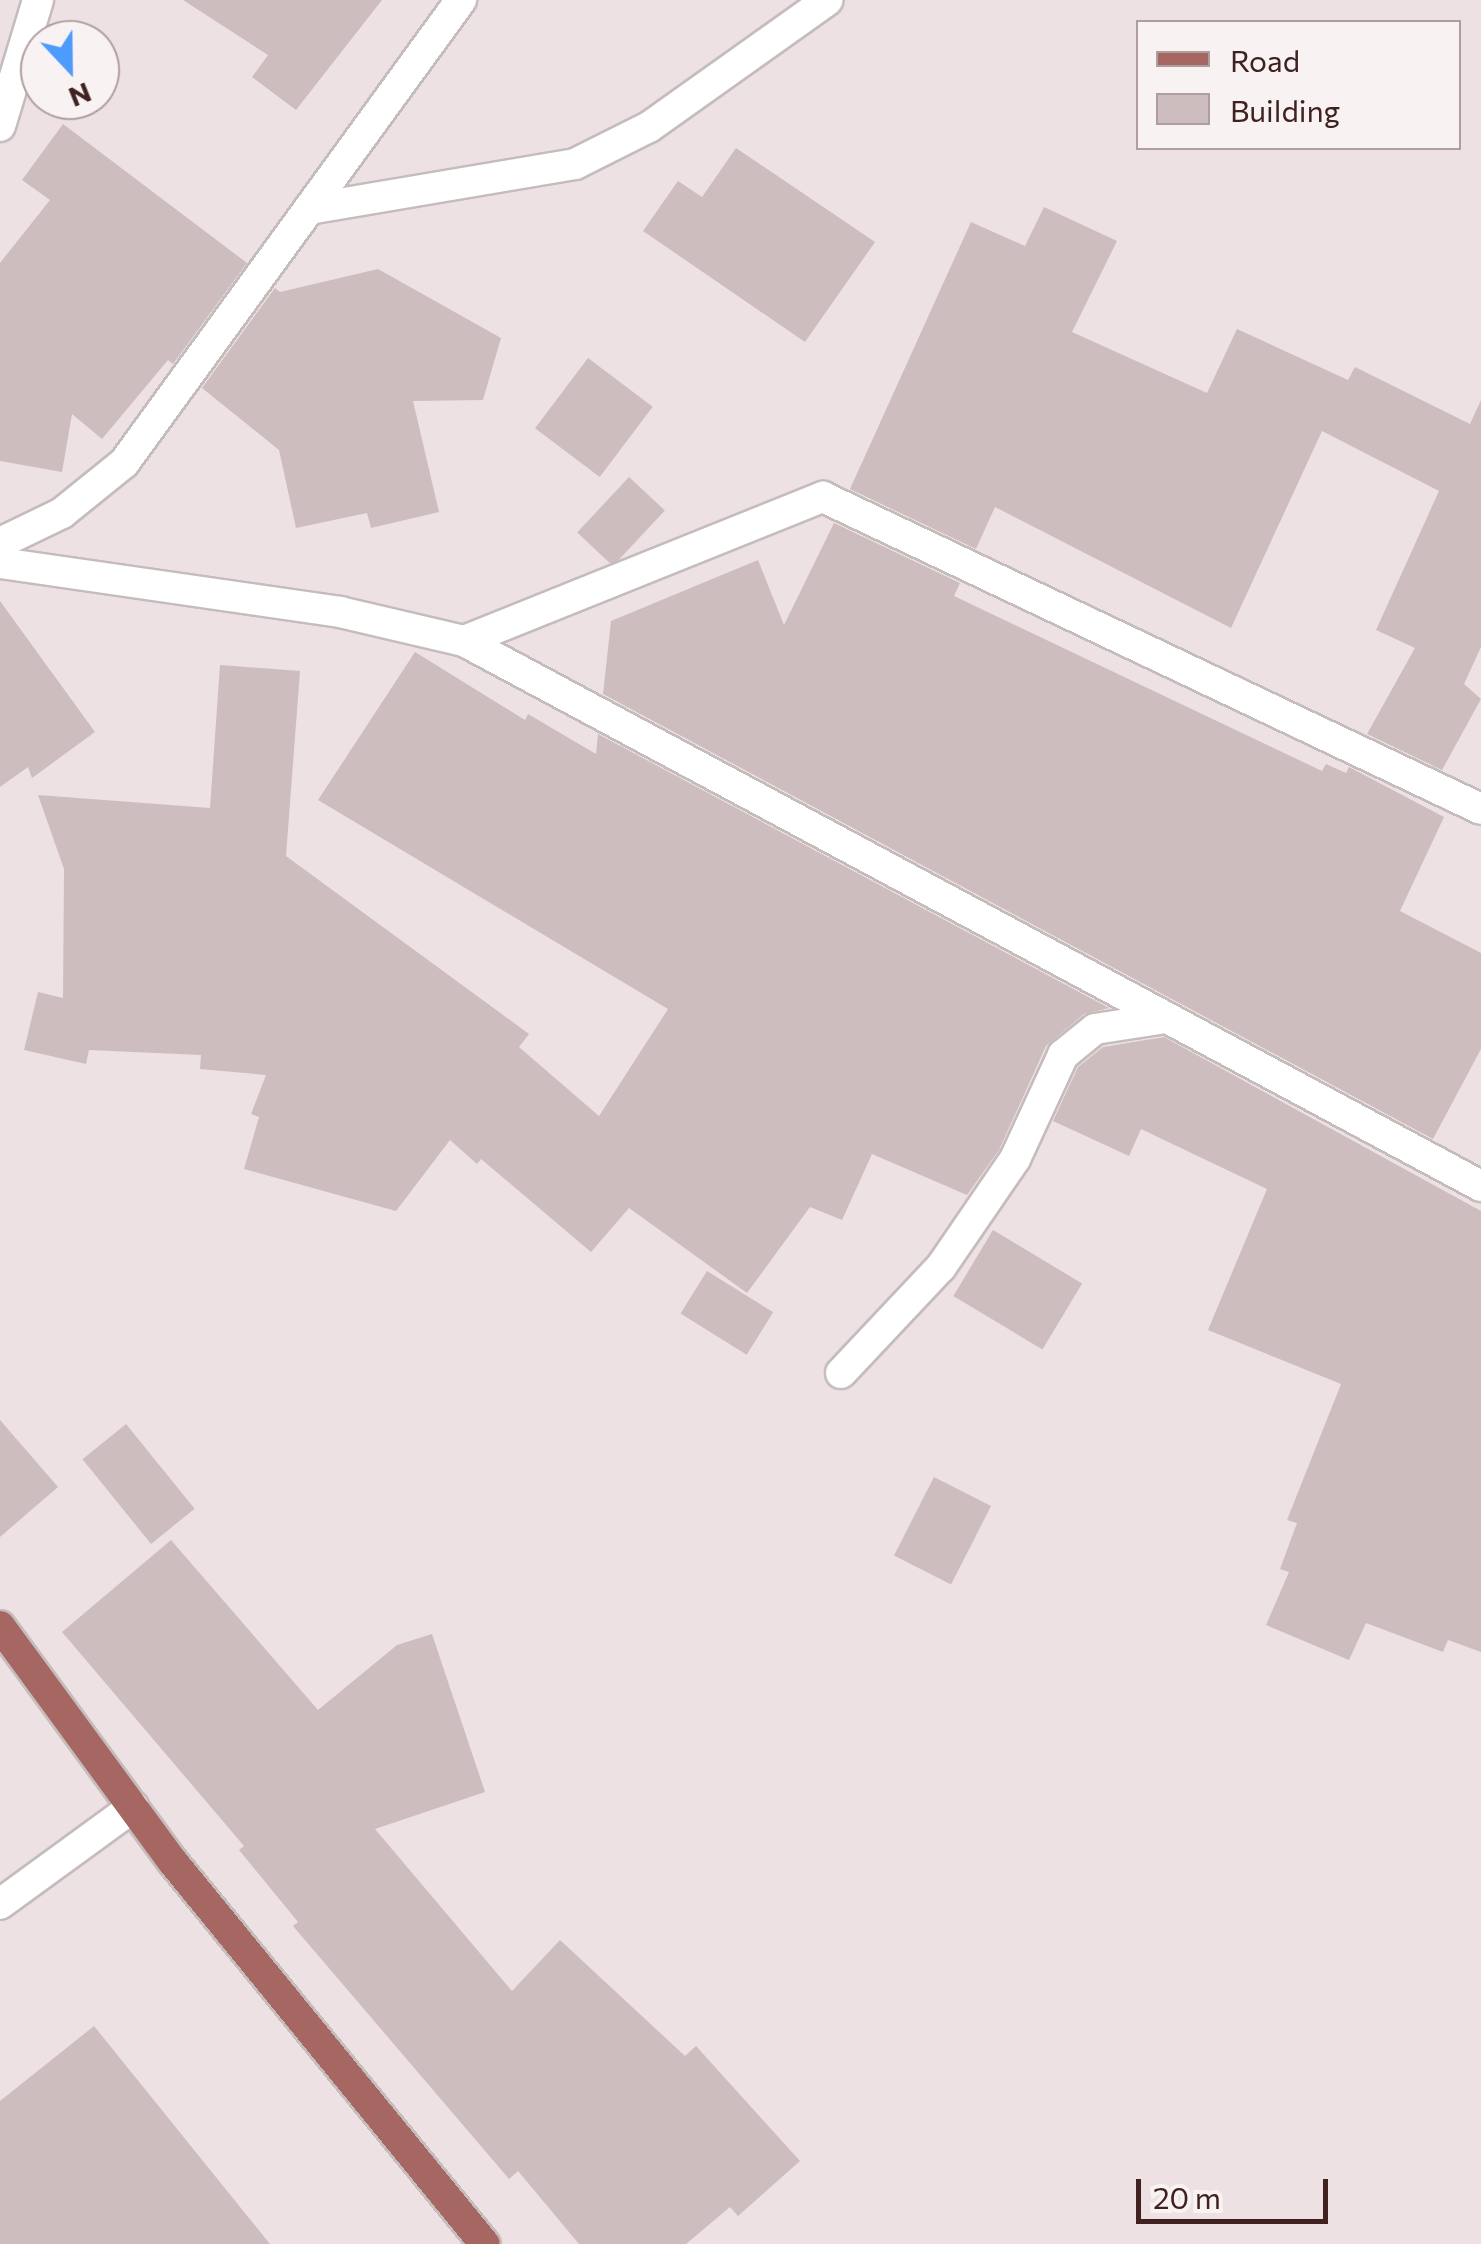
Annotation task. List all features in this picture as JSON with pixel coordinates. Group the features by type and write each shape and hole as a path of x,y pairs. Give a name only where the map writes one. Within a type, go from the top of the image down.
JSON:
{"main road":[{"path":"0,1626 133,1807 484,2244"}],"street":[{"path":"0,126 38,0"},
{"path":"0,543 62,513 124,463 461,0"},
{"path":"310,209 574,164 650,126 828,0"},
{"path":"464,641 822,498 1481,809"},
{"path":"0,563 340,612 464,641 1481,1186"},
{"path":"841,1373 952,1252 1015,1159 1062,1055 1094,1029 1166,1018"},
{"path":"0,1904 133,1807"}],"building":[{"path":"183,0 382,0 296,110 252,77 268,55"},
{"path":"63,124 247,263 173,364 168,360 102,439 72,414 62,472 0,461 0,263 50,200 22,180"},
{"path":"736,148 875,242 805,342 643,231 678,181 702,197"},
{"path":"1044,207 1117,241 1072,332 1207,393 1237,329 1348,380 1355,367 1470,424 1481,400 1481,647 1464,684 1481,699 1442,770 1367,734 1415,648 1376,630 1439,491 1322,431 1231,628 995,507 976,549 850,489 971,222 1025,246"},
{"path":"378,269 501,338 483,400 413,401 439,512 371,528 367,513 296,528 279,450 202,388 275,288 280,292"},
{"path":"588,358 653,407 600,477 535,428"},
{"path":"629,477 665,510 613,566 577,533"},
{"path":"834,523 960,583 954,596 1322,771 1326,764 1346,773 1349,767 1444,817 1400,911 1481,953 1481,1049 1433,1139 603,694 611,621 758,560 784,625"},
{"path":"0,601 95,732 32,778 28,767 0,787"},
{"path":"415,652 525,720 528,714 596,754 598,734 1109,1008 1084,1014 1046,1046 999,1150 967,1195 872,1154 842,1220 810,1207 747,1293 629,1208 591,1252 481,1159 477,1164 450,1140 396,1211 244,1169 259,1117 251,1114 266,1075 200,1069 201,1055 89,1050 86,1064 24,1050 38,992 63,998 64,869 38,795 210,808 220,665 300,671 286,856 529,1034 519,1047 599,1116 668,1009 318,800"},
{"path":"1164,1037 1481,1211 1481,1652 1448,1640 1443,1652 1366,1623 1349,1660 1266,1625 1289,1572 1280,1569 1297,1523 1287,1520 1341,1384 1208,1330 1267,1189 1141,1129 1129,1156 1053,1121 1078,1067 1103,1047"},
{"path":"993,1230 1082,1284 1042,1350 953,1296"},
{"path":"707,1271 773,1312 747,1355 681,1313"},
{"path":"0,1420 58,1487 0,1537"},
{"path":"126,1424 195,1509 151,1544 82,1459"},
{"path":"934,1477 991,1506 951,1584 894,1555"},
{"path":"171,1540 318,1710 397,1645 432,1634 485,1792 375,1829 512,1991 560,1940 685,2056 696,2046 800,2161 738,2216 730,2207 686,2244 579,2244 518,2171 509,2179 293,1926 298,1922 239,1850 244,1846 62,1632"},
{"path":"94,2026 270,2244 0,2244 0,2101"}]}
